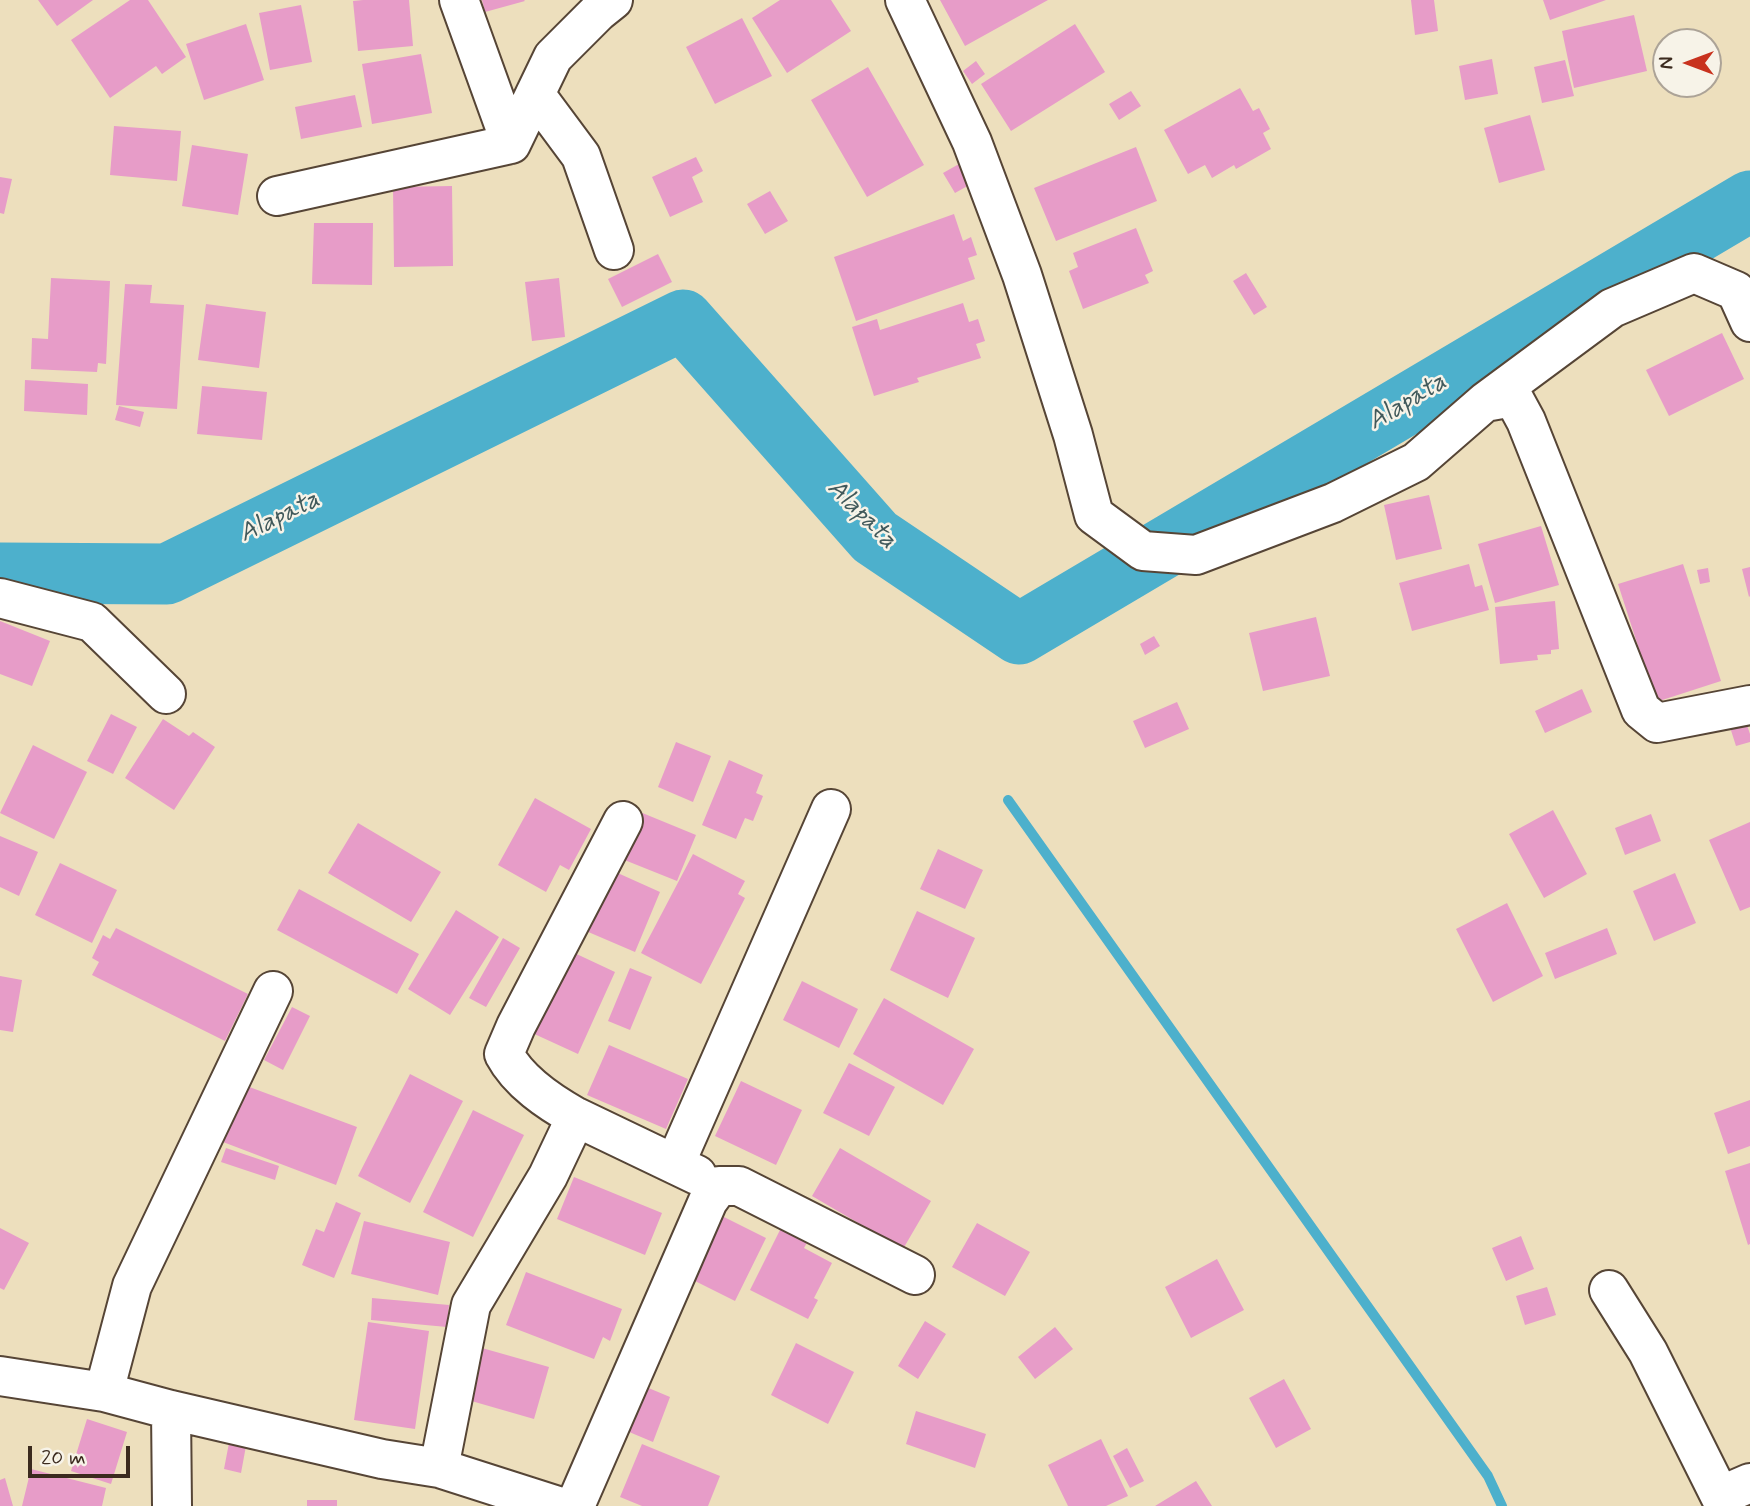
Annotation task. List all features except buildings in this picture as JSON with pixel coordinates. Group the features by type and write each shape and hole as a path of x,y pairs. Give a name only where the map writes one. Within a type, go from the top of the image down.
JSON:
{"street":[{"path":"459,0 511,144"},
{"path":"511,144 553,57 613,0"},
{"path":"905,0 972,142 1022,275 1073,435 1094,515 1143,551 1196,555 1333,503 1416,462 1485,402 1612,308 1694,273 1736,291 1750,322"},
{"path":"535,94 581,156 614,250"},
{"path":"277,196 511,144"},
{"path":"1485,402 1513,397 1526,421 1641,710 1657,723 1750,705"},
{"path":"0,598 92,622 166,694"},
{"path":"675,1164 831,809"},
{"path":"623,821 516,1026 504,1054 512,1068 552,1104 576,1117 719,1186 739,1186 915,1275"},
{"path":"104,1392 132,1286 273,991"},
{"path":"439,1468 471,1305 548,1176 576,1117"},
{"path":"575,1506 708,1201 719,1186"},
{"path":"1609,1290 1648,1352 1720,1496 1750,1483"},
{"path":"0,1376 104,1392 382,1459 439,1468 558,1506"},
{"path":"171,1410 172,1506"}],"waterway":[{"name":"Alapata","path":"0,573 167,574 683,320 875,537 1019,634 1750,201"},
{"path":"1008,800 1488,1476 1502,1506"}]}
